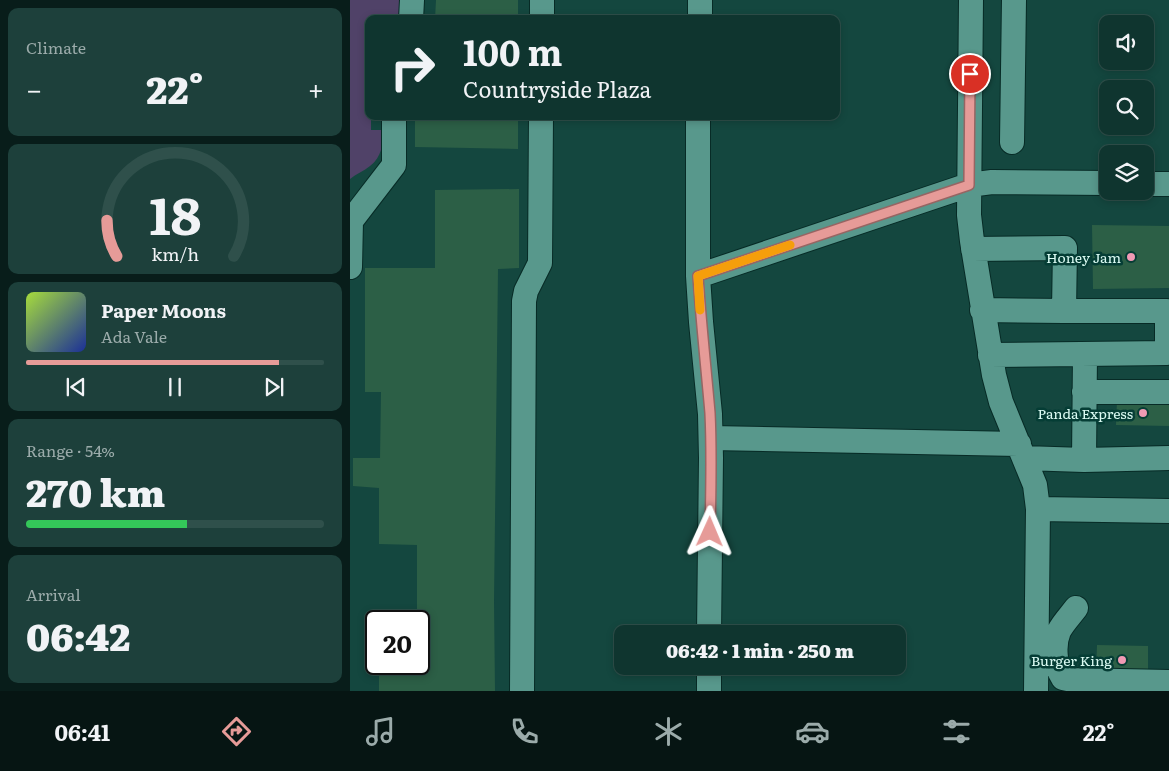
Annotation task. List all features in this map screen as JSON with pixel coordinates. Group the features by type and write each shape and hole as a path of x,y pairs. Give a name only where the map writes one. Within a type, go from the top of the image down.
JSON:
{"lane":[{"path":"411,15 412,0"},
{"path":"542,0 542,15"},
{"path":"700,0 700,15"},
{"path":"970,0 969,215 982,310 1001,402 1035,485 1038,509 1036,691"},
{"path":"1012,142 1014,0"},
{"path":"350,267 351,221 394,164 394,120"},
{"path":"522,691 524,301 526,291 540,263 541,120"},
{"path":"698,120 698,276 711,438 709,625"},
{"path":"698,276 969,185 992,182 1099,183"},
{"path":"1154,184 1169,184"},
{"path":"973,249 1065,248 1064,311"},
{"path":"982,310 1167,311 1167,353 990,355"},
{"path":"1084,460 1085,354"},
{"path":"1084,392 1169,392"},
{"path":"711,438 1022,451 1084,460 1169,458"},
{"path":"1038,509 1169,511"},
{"path":"1076,608 1062,625 1056,640 1057,669 1063,678 1072,680 1169,682"},
{"path":"709,675 709,691"}],"shaded area":[{"path":"350,0 402,0 403,15 365,15 365,120 371,120 371,130 383,130 383,140 377,159 368,168 350,179"}],"building":[{"path":"436,0 518,0 518,15 435,15"},
{"path":"415,120 518,120 518,149 415,147"},
{"path":"519,189 519,268 498,269 494,602 495,691 379,691 379,675 430,675 430,610 417,610 417,545 379,544 379,488 353,486 353,458 380,458 381,392 365,392 365,268 435,268 435,190"},
{"name":"Honey Jam","path":"1092,225 1169,226 1169,288 1093,289"},
{"name":"Panda Express","path":"1117,400 1169,400 1169,426 1116,425"},
{"name":"Burger King","path":"1097,645 1148,646 1148,676 1096,674"}],"slow traffic":[{"path":"700,310 698,276 790,245"}],"place":[{"name":"Honey Jam","path":"1131,257"},
{"name":"Panda Express","path":"1143,413"},
{"name":"Burger King","path":"1122,660"}],"route":[{"path":"710,532 710,414 698,276 969,185 970,74"}]}
